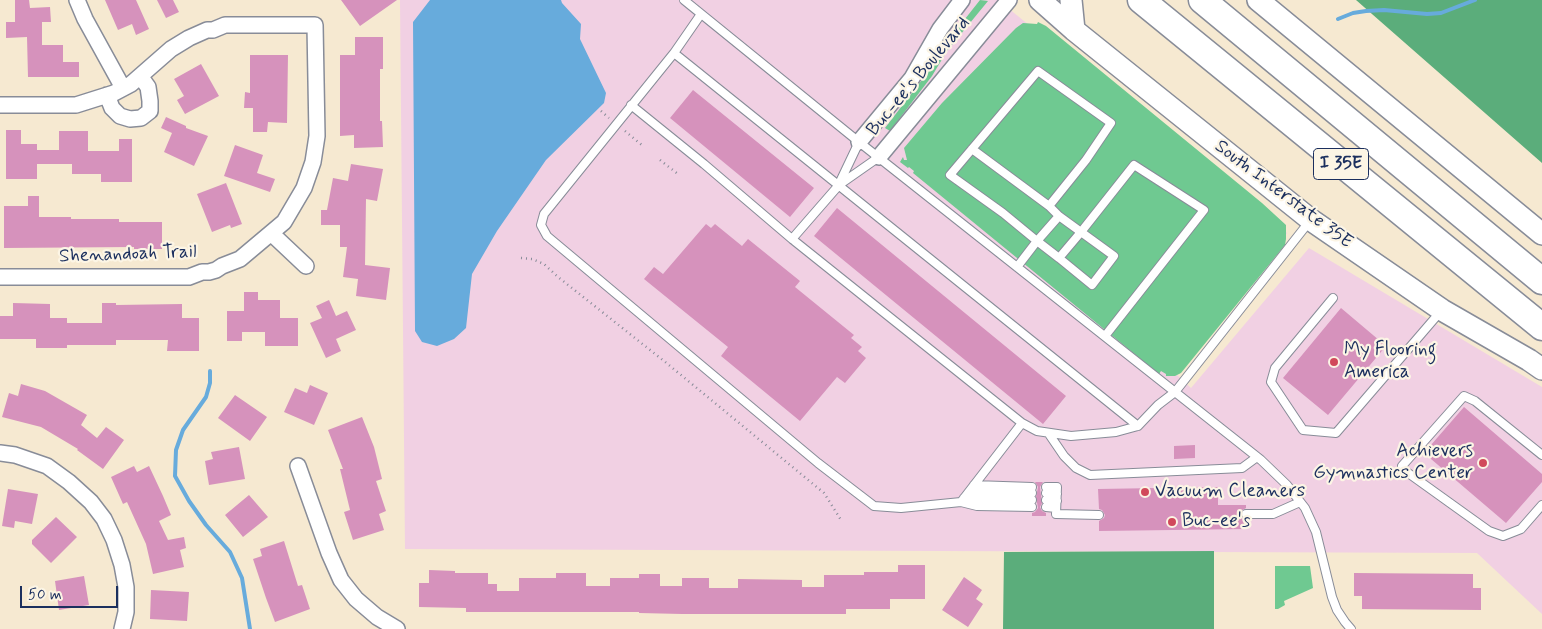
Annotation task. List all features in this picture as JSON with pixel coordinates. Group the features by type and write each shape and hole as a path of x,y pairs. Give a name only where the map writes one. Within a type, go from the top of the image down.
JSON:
{"highway":[{"name":"I 35E","path":"1141,0 1542,327"},
{"name":"I 35E","path":"1202,0 1542,280"}],"main road":[{"name":"South Interstate 35E","path":"1040,0 1074,30 1310,220 1442,310 1542,369"},
{"path":"1071,0 1074,30"},
{"path":"1258,0 1542,234"}],"street":[{"path":"77,0 85,19 123,88"},
{"name":"Buc-ee's Boulevard","path":"859,142 912,78 940,29 962,0"},
{"name":"Buc-ee's Boulevard","path":"879,157 1009,0"},
{"name":"Shenandoah Trail","path":"0,277 189,277 202,272 216,270 240,259 284,222 304,188 313,162 316,136 315,25 225,25 213,30 207,30 171,49 140,76"},
{"path":"0,105 76,105 123,88 140,76 148,87 150,111 141,118 130,119 120,116 112,108 107,95"},
{"path":"271,234 306,266"},
{"path":"0,453 15,455 47,466 69,482 91,502 104,519 114,540 122,565 126,587 126,612 122,629"},
{"path":"298,466 329,553 342,580 356,600 377,618 397,629"}],"lane":[{"path":"684,0 859,142 1257,457 1287,485 1305,508 1316,532 1332,597 1345,622 1351,629"},
{"path":"701,14 674,52 544,214 541,225 547,236 818,463 874,506 901,508 963,500 977,506 1032,497 972,488"},
{"path":"674,52 1138,426"},
{"path":"972,148 1049,206 1058,216 1114,256 1092,285 1003,213 950,175 972,148 1038,71 1111,123 1086,160 1049,206"},
{"path":"631,105 792,239 1022,423 1037,431 1049,434 1071,436 1116,432 1138,426 1158,405 1175,392 1310,220"},
{"path":"839,185 859,142"},
{"path":"792,239 839,185 879,157"},
{"path":"1059,258 1134,164 1204,210 1105,336"},
{"path":"1017,267 1058,216"},
{"path":"1333,298 1275,368 1271,382 1303,430 1336,433 1442,310"},
{"path":"1542,455 1474,401 1464,396 1402,466 1404,470 1489,531 1503,536 1521,529 1542,505"},
{"path":"963,500 1022,423"},
{"path":"1049,434 1064,456 1076,468 1090,475 1242,468 1257,457"},
{"path":"1056,501 1046,497 1057,487 1056,514 1099,515"},
{"path":"1246,514 1273,514 1300,502"}],"path":[{"path":"601,112 610,119"},
{"path":"625,131 643,146"},
{"path":"660,160 678,174"},
{"path":"521,258 532,259 544,264 664,361 824,493 841,520"}],"shaded area":[{"path":"400,0 998,0 1287,233 1177,375 1191,388 1309,248 1542,387 1542,614 1477,553 405,549"}],"green space":[{"path":"980,0 988,1 947,51 932,76 890,131 885,128 928,72 946,43"},
{"path":"1356,0 1542,0 1542,163"},
{"path":"1038,22 1046,26 1262,203 1286,225 1285,245 1181,373 1175,376 1166,376 1161,371 1159,374 913,173 914,171 900,162 903,157 904,160 907,160 904,148 942,103 1016,28 1023,23 1037,24"},
{"path":"1214,551 1214,629 1003,629 1004,552"},
{"path":"1275,566 1310,566 1313,588 1284,601 1285,605 1275,609"}],"water":[{"path":"430,0 561,0 581,24 580,39 606,93 604,103 546,160 497,231 472,274 466,328 454,339 437,346 422,342 415,331 413,22"}],"building":[{"path":"15,0 29,0 30,8 50,7 51,22 42,22 42,45 63,45 63,62 79,62 79,77 28,77 27,37 6,38 6,22 15,22"},
{"path":"105,0 136,0 149,29 136,35 132,24 118,30"},
{"path":"157,0 173,0 179,12 166,18"},
{"path":"341,0 397,0 360,26"},
{"path":"355,37 383,37 383,69 380,69 380,121 382,121 383,147 354,148 354,135 340,136 340,55 355,55"},
{"path":"250,55 288,55 287,123 268,122 267,132 253,132 253,108 244,108 245,92 250,93"},
{"path":"201,64 219,96 185,114 177,100 184,96 174,79"},
{"path":"693,90 814,188 790,217 670,118"},
{"path":"166,117 186,126 186,128 208,136 194,166 164,152 172,133 161,128"},
{"path":"6,130 21,130 21,144 37,144 37,150 59,150 59,131 88,131 88,151 119,151 119,139 132,139 132,182 101,182 101,174 72,174 72,164 37,164 37,179 6,179"},
{"path":"235,145 263,155 257,173 275,179 270,192 224,176"},
{"path":"351,164 383,169 377,201 366,199 365,265 390,268 386,300 356,296 358,279 343,277 347,247 340,247 340,225 321,225 321,210 327,210 333,178 348,181"},
{"path":"226,183 242,224 231,228 230,225 212,232 197,194"},
{"path":"28,196 39,196 39,217 119,219 119,222 162,222 162,249 134,249 134,247 4,248 4,206 28,206"},
{"path":"837,208 1066,396 1043,424 814,236"},
{"path":"706,224 711,228 715,224 742,246 748,239 800,281 795,287 854,335 851,338 862,347 858,351 866,358 845,383 837,377 800,421 721,356 728,347 644,279 654,267 663,274"},
{"path":"244,292 258,292 258,300 280,300 280,318 298,318 298,346 265,346 265,332 242,332 242,341 227,341 227,311 244,311"},
{"path":"329,300 336,316 347,311 356,330 336,339 341,351 326,358 310,323 322,318 316,306"},
{"path":"13,303 50,304 50,318 67,318 67,323 102,323 102,303 116,303 116,305 182,304 182,318 199,318 199,351 167,351 168,340 116,340 116,345 67,345 67,348 36,348 36,339 0,339 0,316 13,316"},
{"name":"My Flooring America","path":"1341,308 1386,346 1328,415 1283,378"},
{"path":"21,384 45,391 87,415 81,425 97,438 106,427 124,440 103,469 78,449 41,427 2,417 9,393 18,396"},
{"path":"310,385 328,393 314,425 284,412 295,388 307,393"},
{"path":"235,395 267,417 250,441 218,418"},
{"name":"Achievers Gymnastics Center","path":"1464,407 1542,474 1542,482 1506,523 1424,453"},
{"path":"362,417 374,447 382,479 376,481 386,511 379,514 384,530 353,540 344,512 350,510 340,469 343,469 328,430"},
{"path":"1195,445 1195,458 1174,459 1174,446"},
{"path":"239,447 245,479 209,485 205,461 213,459 211,452"},
{"path":"134,466 137,472 149,466 171,515 159,521 168,540 184,537 186,548 180,550 184,567 153,574 146,544 127,502 123,504 111,477"},
{"path":"1035,482 1043,482 1040,487 1042,503 1040,507 1046,513 1046,516 1032,516 1032,513 1038,508 1036,497 1038,487"},
{"name":"Buc-ee's","path":"1218,487 1218,505 1246,505 1246,508 1240,514 1246,520 1246,529 1099,531 1099,521 1105,515 1099,509 1098,489"},
{"path":"8,489 38,494 32,524 15,521 14,528 2,526"},
{"path":"249,495 268,517 243,537 225,515"},
{"path":"56,517 77,537 51,563 32,544 32,540"},
{"path":"284,541 298,586 302,585 310,609 275,622 253,559 262,556 260,549"},
{"path":"898,565 925,565 925,599 890,599 890,609 846,609 846,614 466,612 466,608 419,607 419,583 429,583 429,570 455,571 455,573 488,573 488,584 497,584 497,591 519,591 519,578 556,578 556,573 586,573 586,586 610,586 610,578 639,578 639,574 660,574 660,586 682,586 682,578 709,578 709,588 738,588 738,579 802,580 802,587 824,587 824,575 864,575 864,572 898,572"},
{"path":"1354,573 1473,574 1473,588 1481,588 1481,610 1362,609 1362,596 1354,596"},
{"path":"84,576 89,605 59,610 55,581"},
{"path":"964,577 982,590 976,599 983,604 968,627 942,610"},
{"path":"151,590 189,592 187,621 150,619"}],"waterway":[{"path":"1338,19 1353,13 1366,11 1441,13 1475,0"},
{"path":"210,371 210,383 206,397 183,430 176,450 175,476 189,501 206,525 230,552 242,578 250,629"}],"place":[{"name":"My Flooring America","path":"1334,362"},
{"name":"Achievers Gymnastics Center","path":"1483,463"},
{"name":"Vacuum Cleaners","path":"1145,492"},
{"name":"Buc-ee's","path":"1172,522"}]}
